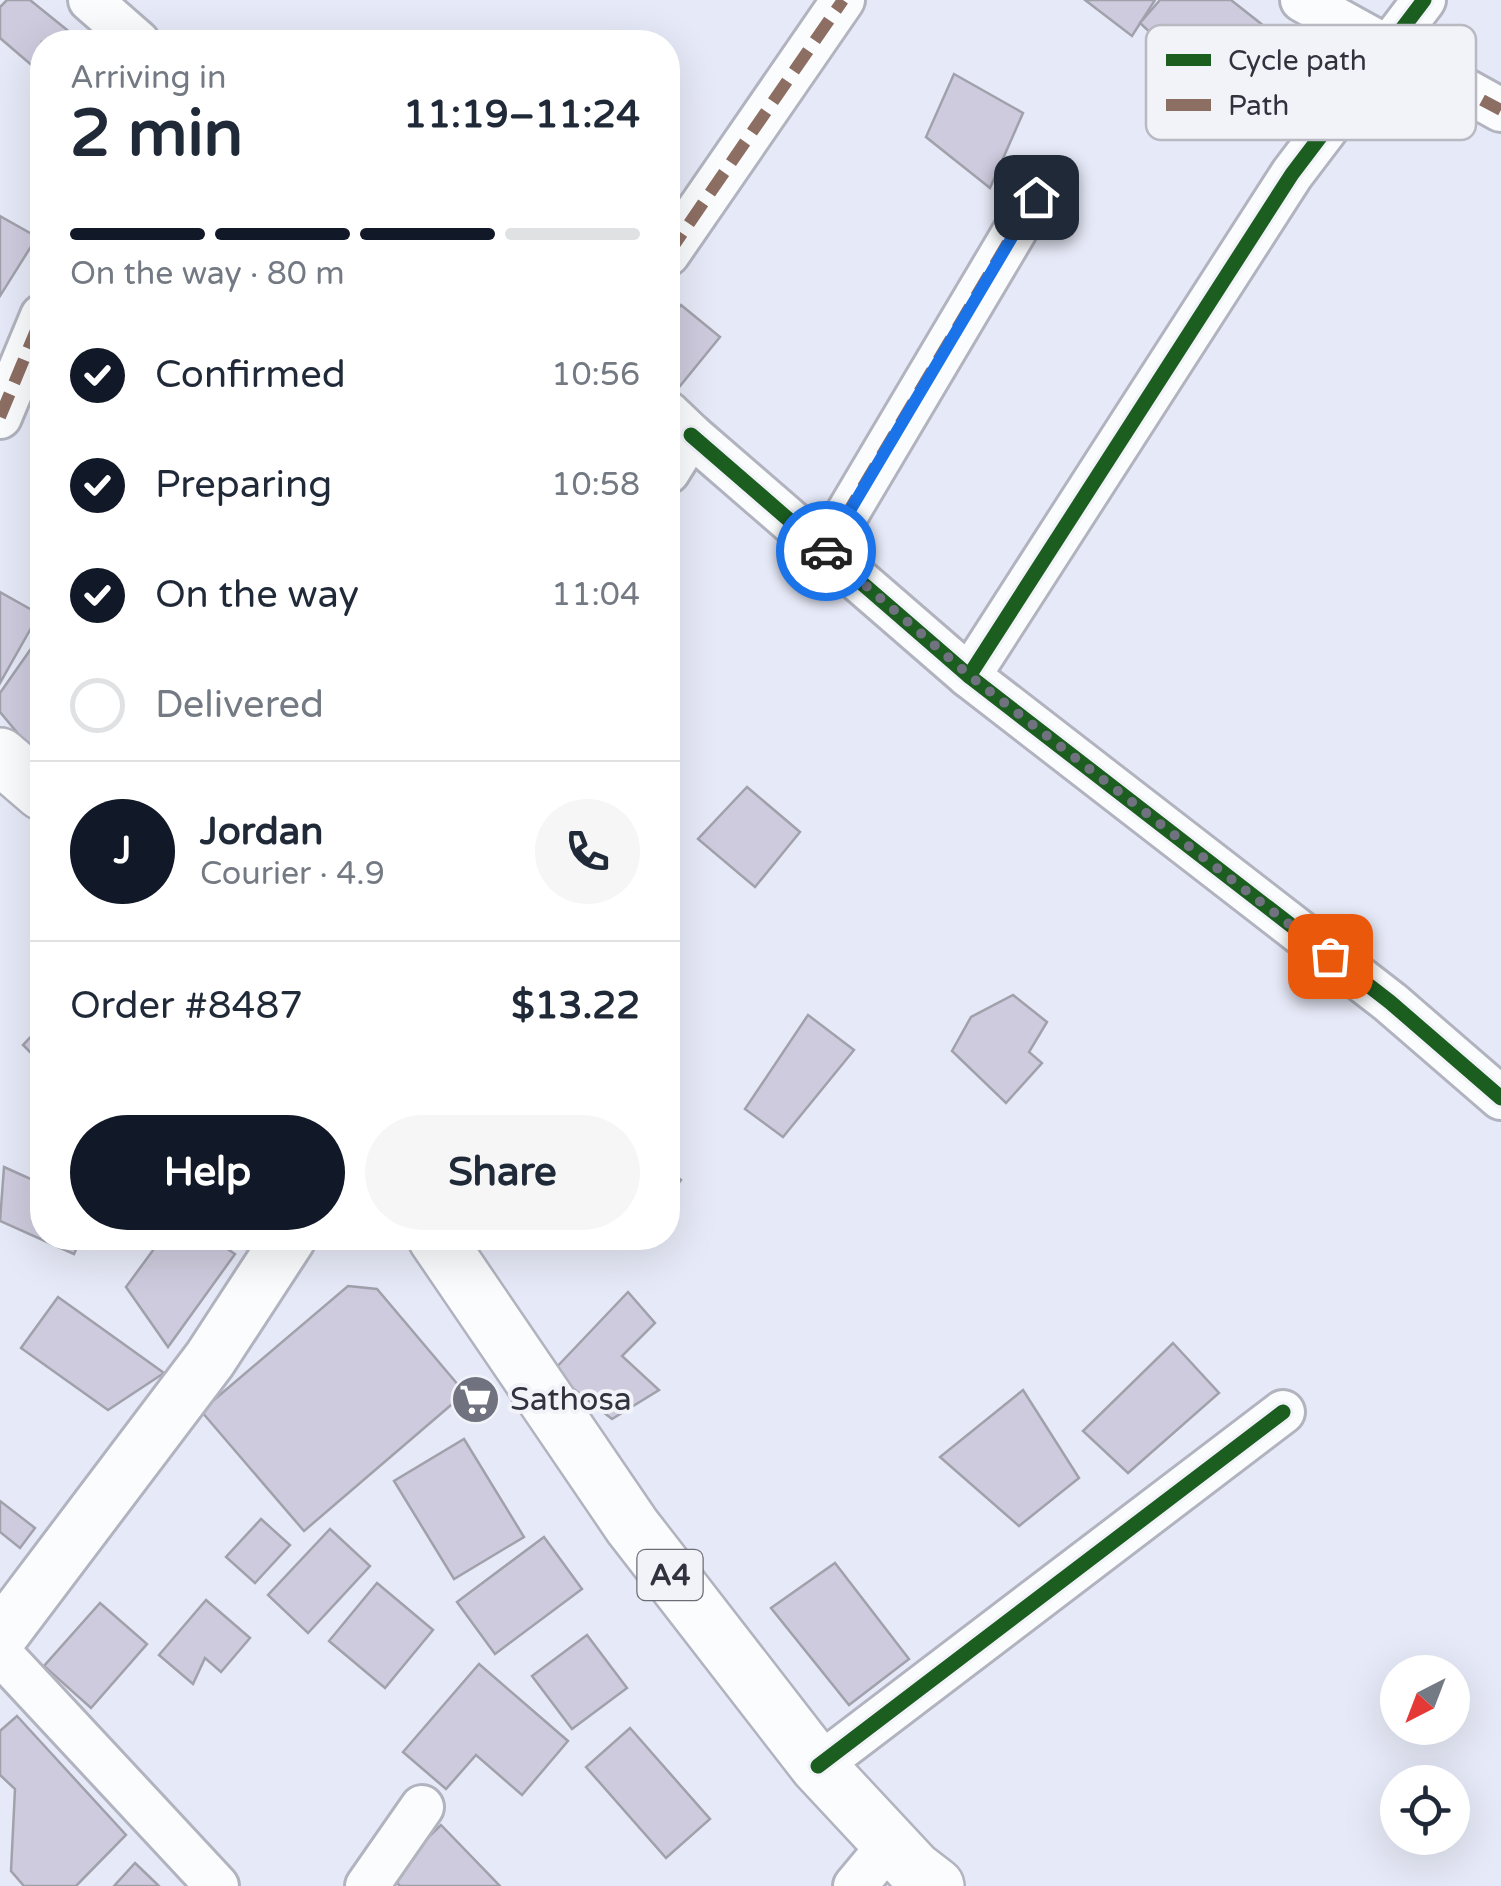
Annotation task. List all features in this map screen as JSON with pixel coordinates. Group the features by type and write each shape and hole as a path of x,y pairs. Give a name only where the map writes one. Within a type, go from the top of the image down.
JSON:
{"highway":[{"path":"0,756 30,782"},
{"path":"0,787 30,813"},
{"name":"A4","path":"416,1250 613,1540 878,1878"},
{"name":"A4","path":"444,1250 632,1526 818,1766 914,1869 936,1886"}],"street":[{"path":"90,0 124,30"},
{"path":"680,237 843,0"},
{"path":"1302,0 1345,25"},
{"path":"1403,25 1424,0"},
{"path":"1476,97 1501,110"},
{"path":"970,676 1317,140"},
{"path":"825,551 1036,197"},
{"path":"0,417 30,345"},
{"path":"680,425 970,676 1390,1002 1501,1098"},
{"path":"0,1636 210,1359 280,1250"},
{"path":"818,1766 1283,1412"},
{"path":"0,1653 217,1886"},
{"path":"367,1886 422,1807"}],"building":[{"path":"7,0 30,0 67,30 30,30 30,64 0,38 0,7"},
{"path":"1085,0 1155,0 1132,36"},
{"path":"1160,0 1231,0 1263,25 1146,25 1146,29 1140,23"},
{"path":"954,74 1023,113 990,188 926,137"},
{"path":"0,216 30,233 30,248 0,296"},
{"path":"680,306 720,337 680,386"},
{"path":"0,592 30,609 30,630 0,683"},
{"path":"30,650 30,748 0,712 0,693"},
{"path":"747,787 800,832 755,887 698,839"},
{"path":"1013,995 1047,1022 1029,1052 1042,1063 1006,1103 952,1051 971,1017"},
{"path":"808,1015 854,1050 783,1137 745,1109"},
{"path":"4,1167 30,1179 30,1234 0,1221"},
{"path":"153,1250 229,1250 235,1254 168,1347 126,1287"},
{"path":"348,1286 377,1289 465,1393 304,1531 201,1411"},
{"path":"628,1292 655,1323 622,1356 659,1390 612,1419 552,1372"},
{"path":"58,1297 164,1373 108,1410 21,1348"},
{"path":"1173,1343 1219,1393 1128,1473 1083,1431"},
{"path":"1023,1390 1079,1478 1019,1526 940,1457"},
{"path":"464,1439 524,1537 454,1579 394,1481"},
{"path":"0,1501 35,1528 20,1548 0,1532"},
{"path":"261,1519 290,1545 255,1583 226,1557"},
{"path":"330,1529 370,1566 308,1633 268,1595"},
{"path":"544,1537 582,1589 495,1654 457,1602"},
{"path":"835,1563 909,1659 849,1705 771,1608"},
{"path":"377,1583 433,1630 385,1688 329,1641"},
{"path":"206,1600 250,1638 221,1672 205,1658 193,1684 159,1655"},
{"path":"100,1603 147,1644 91,1708 44,1666"},
{"path":"587,1635 627,1688 572,1729 532,1676"},
{"path":"479,1664 568,1741 522,1795 476,1755 446,1789 403,1752"},
{"path":"17,1716 126,1835 76,1886 24,1886 11,1871 15,1789 0,1775 0,1731"},
{"path":"630,1728 710,1819 666,1858 586,1767"},
{"path":"441,1825 500,1886 400,1886 389,1875"},
{"path":"135,1863 159,1886 114,1886"}],"marked path":[{"path":"680,237 843,0"},
{"path":"1476,97 1501,110"},
{"path":"825,551 1035,197"},
{"path":"0,417 30,345"}],"cycle path":[{"path":"1405,25 1424,0"},
{"path":"691,435 969,676 1292,174 1318,140"},
{"path":"969,676 1390,1002 1501,1098"},
{"path":"818,1766 1283,1412"}],"way so far":[{"path":"826,551 970,676 1330,956"}],"place":[{"name":"Sathosa","path":"475,1400"}],"route":[{"path":"826,551 1036,197"}]}
